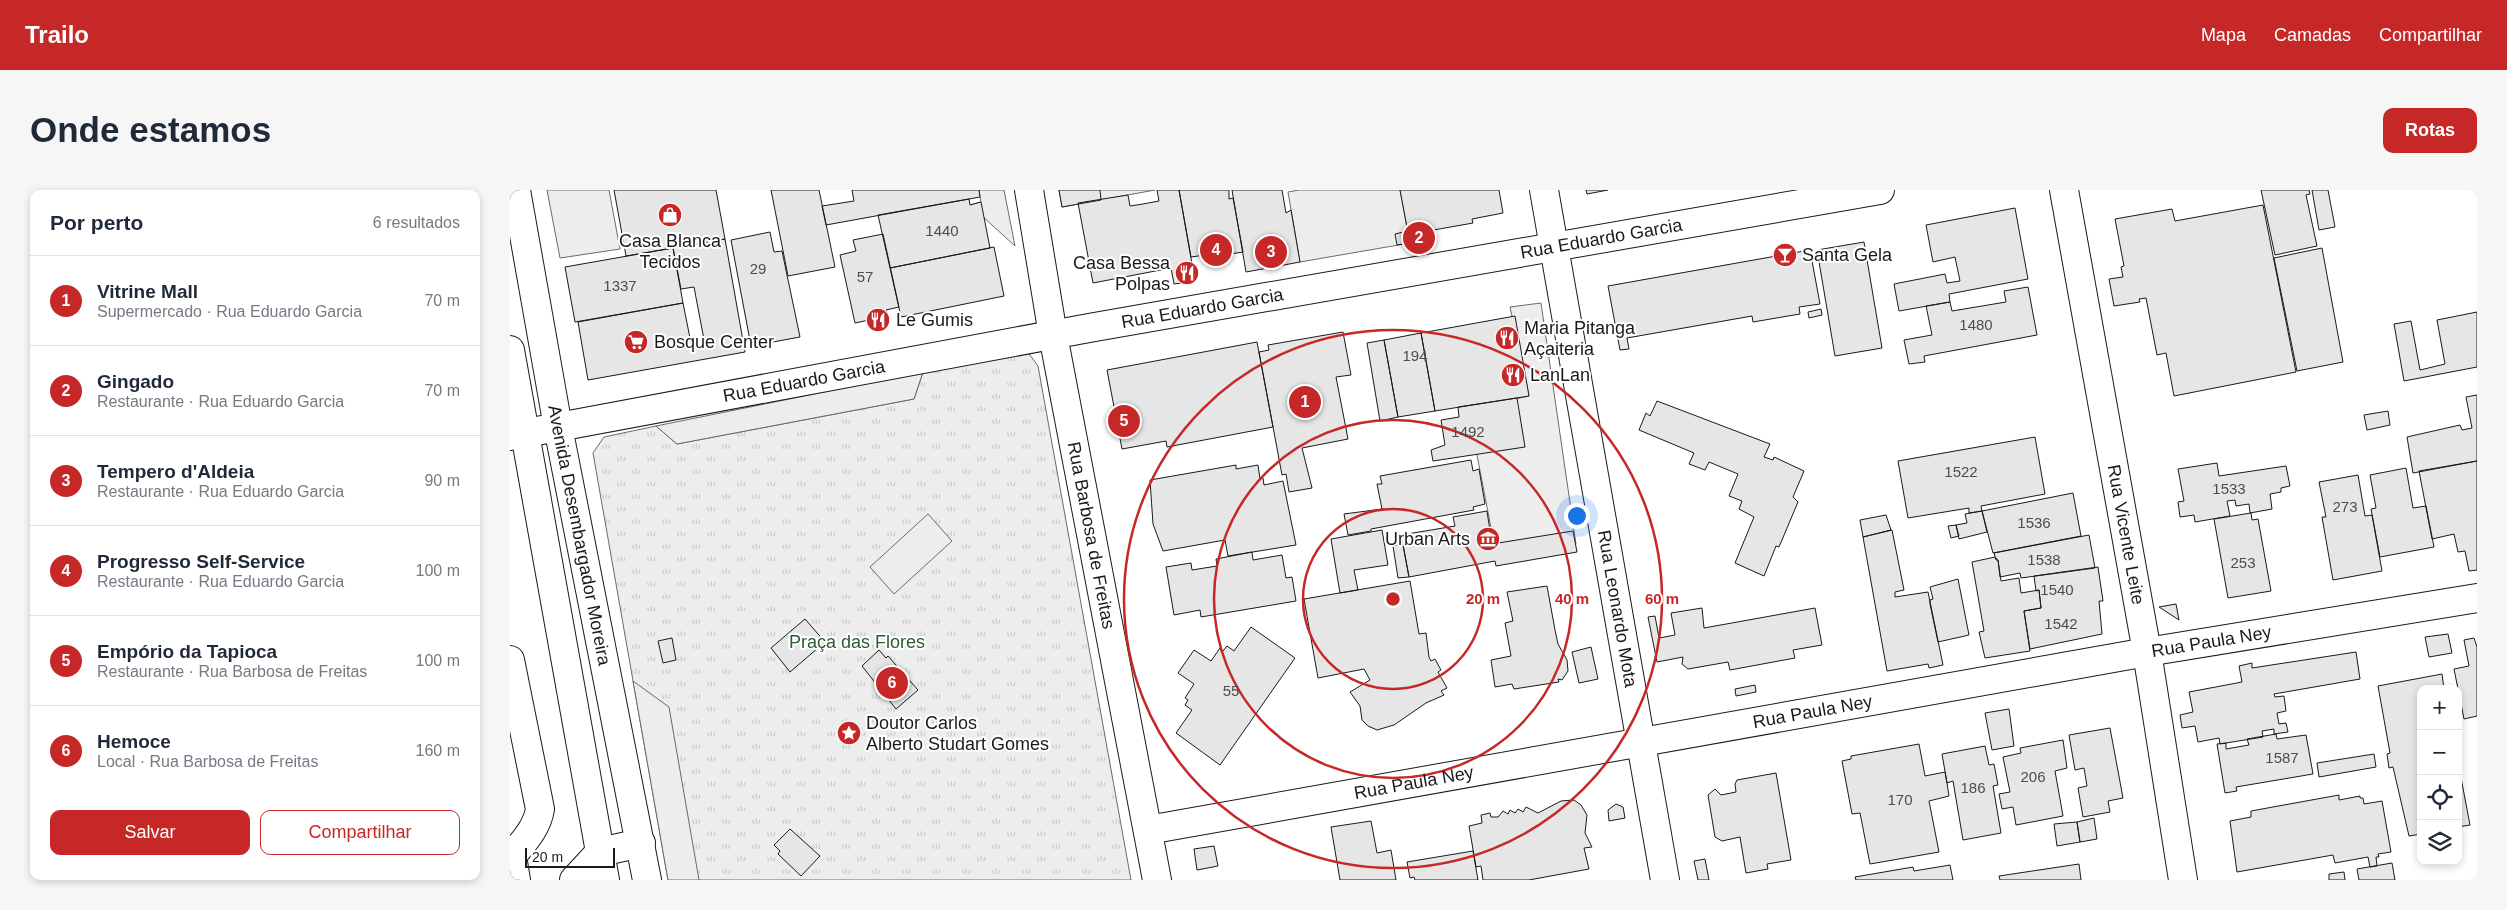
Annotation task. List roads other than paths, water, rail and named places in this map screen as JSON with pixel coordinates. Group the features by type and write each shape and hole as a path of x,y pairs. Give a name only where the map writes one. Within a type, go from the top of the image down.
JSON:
{"street":[{"name":"Avenida Desembargador Moreira","path":"516,190 558,427 648,880"},
{"name":"Rua Barbosa de Freitas","path":"1029,190 1054,334 1157,880"},
{"name":"Rua Leonardo Mota","path":"1544,190 1665,880"},
{"name":"Rua Eduardo Garcia","path":"517,435 1054,334 1880,190"},
{"name":"Rua Vicente Leite","path":"2064,190 2147,652 2183,880"},
{"name":"Avenida Desembargador Moreira","path":"510,350 517,435 605,880"},
{"name":"Rua Paula Ney","path":"1148,830 1641,744 2147,652 2477,598"},
{"path":"510,660 540,809 533,829 512,856 516,880"},
{"path":"574,880 600,852 641,843"}],"place":[{"name":"Casa Blanca Tecidos","path":"670,215"},
{"name":"Gingado","path":"1419,238"},
{"name":"Progresso Self-Service","path":"1216,250"},
{"name":"Tempero d'Aldeia","path":"1271,252"},
{"name":"Santa Gela","path":"1785,255"},
{"name":"Casa Bessa Polpas","path":"1187,273"},
{"name":"Le Gumis","path":"878,320"},
{"name":"Maria Pitanga Açaiteria","path":"1507,338"},
{"name":"Bosque Center","path":"636,342"},
{"name":"LanLan","path":"1513,375"},
{"name":"Vitrine Mall","path":"1305,402"},
{"name":"Empório da Tapioca","path":"1124,421"},
{"name":"Urban Arts","path":"1488,539"},
{"name":"Hemoce","path":"892,683"},
{"name":"Doutor Carlos Alberto Studart Gomes","path":"849,733"}],"park label":[{"name":"Praça das Flores","path":"857,642"}]}
